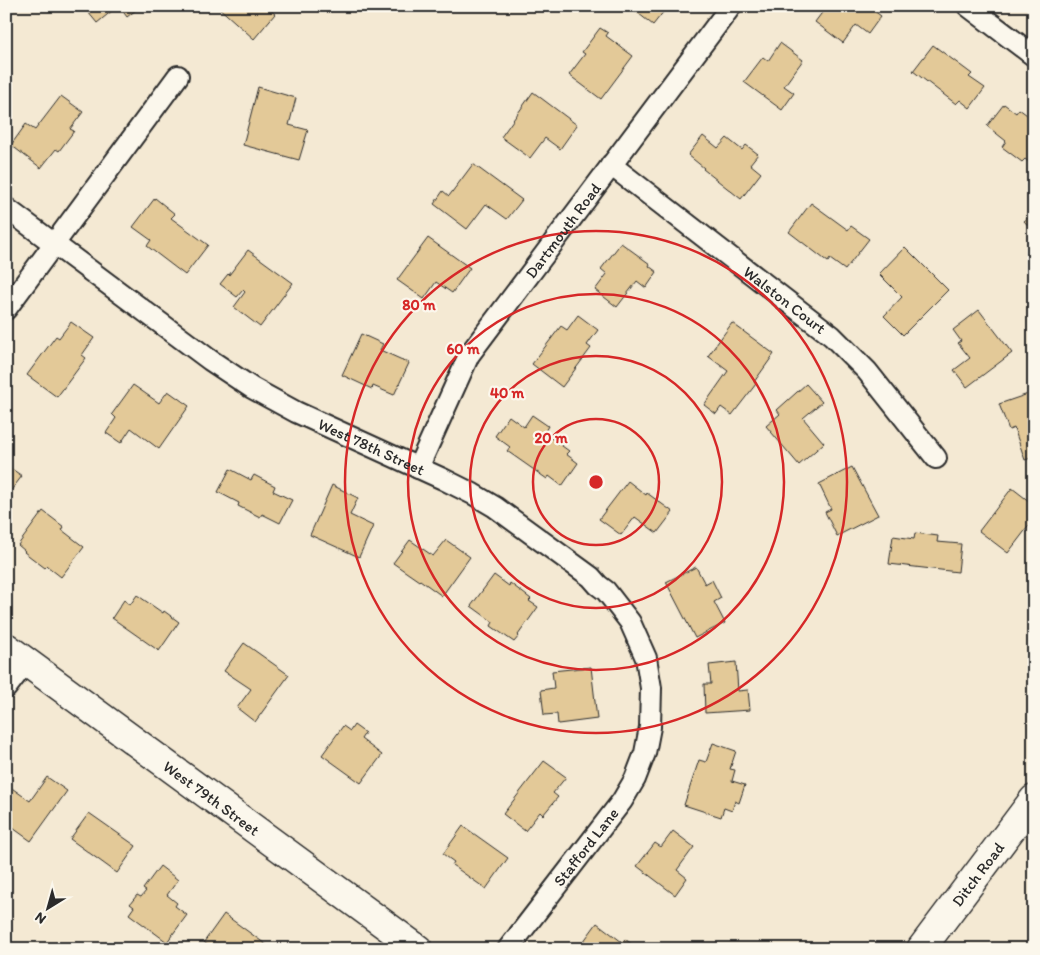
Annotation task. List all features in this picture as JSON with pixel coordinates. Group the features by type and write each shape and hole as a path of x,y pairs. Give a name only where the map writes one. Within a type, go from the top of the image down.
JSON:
{"main road":[{"name":"West 79th Street","path":"16,655 418,949"},
{"name":"Ditch Road","path":"921,949 1033,801"}],"street":[{"name":"Dartmouth Road","path":"418,468 469,355 730,6"},
{"path":"968,6 1034,56"},
{"path":"6,309 178,76"},
{"name":"Walston Court","path":"611,165 832,336 867,371 936,458"},
{"name":"West 78th Street","path":"6,208 210,360 252,388 296,412 418,468 495,507 583,571 606,591 630,622 646,658 651,688 651,718 648,738"},
{"path":"6,688 16,655"},
{"name":"Stafford Lane","path":"508,949 629,790 643,760 648,738"}],"building":[{"path":"83,6 118,6 97,23"},
{"path":"119,6 141,6 127,17"},
{"path":"217,6 266,6 275,14 254,39"},
{"path":"629,6 668,6 653,25"},
{"path":"827,6 871,6 870,8 881,16 868,34 856,25 843,43 815,22"},
{"path":"600,28 608,33 606,36 633,56 601,99 569,75 585,54 582,52"},
{"path":"780,43 803,60 784,86 794,93 782,110 744,82 763,57 768,61"},
{"path":"933,45 972,74 969,77 985,88 970,108 960,100 956,104 913,71"},
{"path":"258,87 296,98 289,125 308,130 299,160 243,145"},
{"path":"533,92 577,125 560,149 545,138 530,158 501,137"},
{"path":"61,96 83,112 70,129 74,131 59,151 56,149 41,168 11,145 26,124 35,130"},
{"path":"1004,104 1016,113 1019,109 1034,120 1034,166 1025,159 1022,162 1002,147 1006,141 987,126"},
{"path":"703,136 718,148 727,138 742,150 746,145 758,154 750,164 761,173 741,199 688,155"},
{"path":"473,164 522,200 507,219 486,204 467,229 434,204 443,191 449,196"},
{"path":"155,198 175,214 171,218 208,245 185,275 147,246 151,240 133,227"},
{"path":"811,203 848,230 851,226 869,239 845,270 830,259 828,262 789,232"},
{"path":"1034,213 1034,232 1024,221"},
{"path":"428,238 470,268 452,293 436,282 424,299 397,280"},
{"path":"621,243 650,264 649,266 657,272 646,288 637,281 617,307 595,290 607,274 601,269"},
{"path":"905,247 948,290 903,335 884,316 902,297 879,274"},
{"path":"248,250 293,283 260,327 234,307 245,292 243,290 237,297 220,284"},
{"path":"979,310 1012,353 967,387 954,370 970,358 958,343 961,341 953,330"},
{"path":"578,315 598,330 587,345 591,348 562,387 532,364 561,326 567,330"},
{"path":"71,322 94,338 82,355 86,358 57,397 27,375 56,336 59,338"},
{"path":"732,323 774,354 754,382 756,384 732,415 721,407 716,414 704,405 728,371 708,356"},
{"path":"361,334 383,344 380,350 409,363 394,395 373,386 372,389 342,375"},
{"path":"806,384 822,402 803,418 824,443 799,465 766,426 780,414 777,410"},
{"path":"133,385 159,403 168,391 189,406 159,449 131,428 121,443 106,433 116,418 112,414"},
{"path":"1034,392 1034,457 1025,460 1014,428 1009,430 999,404"},
{"path":"532,415 548,426 544,433 569,451 566,454 578,463 562,486 549,476 547,479 507,451 510,447 495,436 509,416 524,427"},
{"path":"6,465 22,476 6,497"},
{"path":"852,467 878,515 837,536 825,512 831,509 819,484"},
{"path":"230,469 251,480 254,475 275,486 273,491 292,500 280,523 262,514 260,517 238,506 239,503 218,492"},
{"path":"628,481 673,512 657,533 635,517 621,535 599,519"},
{"path":"332,485 358,498 350,515 373,526 359,557 310,535"},
{"path":"1012,488 1034,505 1034,519 1008,553 979,531"},
{"path":"43,511 64,527 62,530 84,547 61,577 47,566 45,568 18,545"},
{"path":"915,533 938,536 937,542 961,544 958,572 889,564 893,536 914,539"},
{"path":"410,540 433,556 446,540 470,557 442,596 393,563"},
{"path":"696,567 705,584 712,580 721,598 714,602 725,623 695,638 666,582"},
{"path":"494,575 509,586 510,583 531,599 529,601 538,607 514,642 491,626 493,622 471,606"},
{"path":"137,595 179,622 159,651 112,618 124,600 130,605"},
{"path":"244,643 289,675 255,722 237,708 251,689 224,671"},
{"path":"736,662 738,691 748,690 750,710 705,713 704,684 711,684 709,665"},
{"path":"591,667 597,719 558,724 557,714 544,715 541,690 554,688 552,671"},
{"path":"354,725 365,733 361,739 382,755 361,783 322,755 343,726 350,731"},
{"path":"713,743 736,751 730,769 735,770 732,781 745,785 739,803 735,801 732,811 724,808 721,817 684,805 699,760 706,762"},
{"path":"544,761 566,777 553,793 558,797 543,815 540,812 525,831 503,814"},
{"path":"47,777 67,791 31,841 6,823 6,784 30,801"},
{"path":"89,813 136,846 117,873 70,839"},
{"path":"463,826 508,858 486,889 452,865 454,862 443,854"},
{"path":"673,831 694,847 677,870 687,878 675,895 637,866 655,843 661,847"},
{"path":"160,866 178,880 167,895 177,903 175,906 187,915 167,942 129,914 134,907 130,904 137,895 141,897 146,891 143,889"},
{"path":"224,914 272,949 212,949 204,942"},
{"path":"597,923 622,942 625,939 638,949 578,949"}]}
